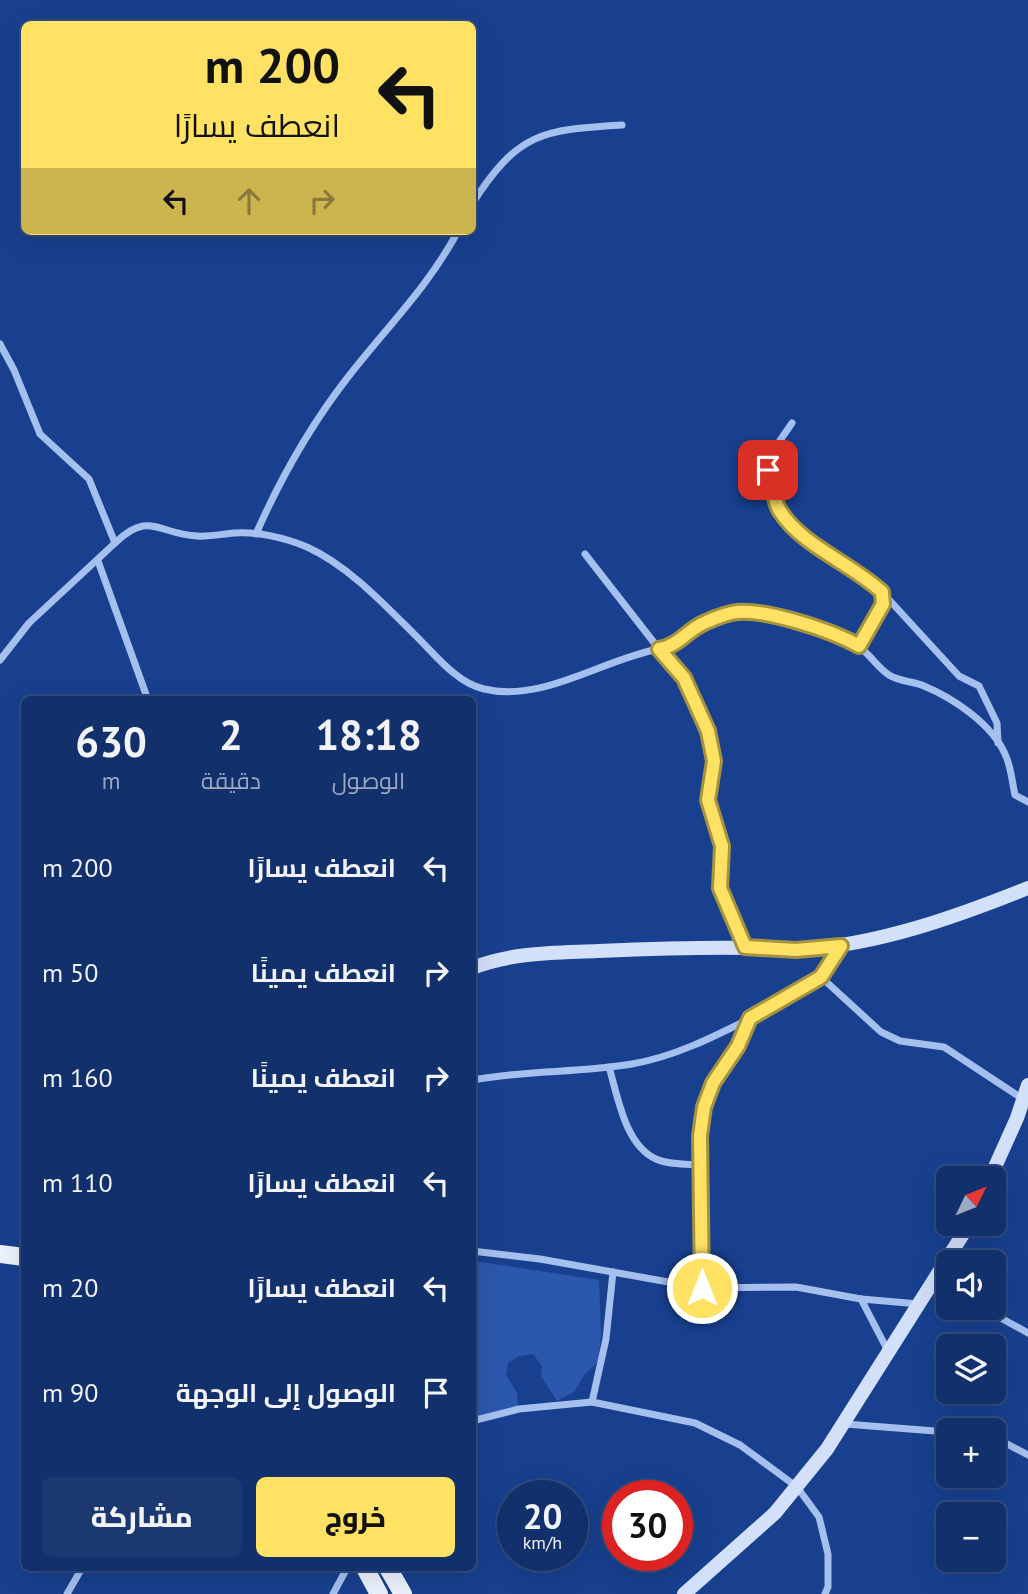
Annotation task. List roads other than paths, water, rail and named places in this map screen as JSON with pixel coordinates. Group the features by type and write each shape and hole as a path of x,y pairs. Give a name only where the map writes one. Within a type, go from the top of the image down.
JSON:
{"main road":[{"path":"0,1254 21,1257"},
{"path":"367,1571 379,1594"},
{"path":"390,1571 403,1594"}],"street":[{"path":"476,198 488,181 529,140 560,129 622,125"},
{"path":"256,534 279,481 316,420 349,375 426,283 456,235"},
{"path":"0,344 14,370 40,434 89,479 115,543"},
{"path":"792,423 768,458 778,510 799,532 863,574 959,676 979,686 997,723 998,744"},
{"path":"0,660 29,623 129,529 152,524 197,537 256,534 305,547 324,556 402,622 449,668 482,689 499,692 542,686 675,644 700,625 736,612 753,613 839,635 859,646 887,674 927,687 968,713 1006,755 1015,795 1028,802"},
{"path":"585,554 684,678 695,698 712,744 714,761 708,800 722,846 720,888 745,947"},
{"path":"98,561 147,696"},
{"path":"859,646 883,604 882,592"},
{"path":"476,967 502,957 745,947 796,950 841,946 874,941 931,924 1028,888"},
{"path":"476,1079 609,1067 684,1050 750,1018 821,977 841,946"},
{"path":"821,977 881,1032 900,1041 944,1047 1023,1099"},
{"path":"702,1288 701,1165 704,1107 717,1074 738,1046 750,1018"},
{"path":"609,1067 628,1126 641,1146 653,1158 664,1162 701,1165"},
{"path":"995,1166 1028,1085"},
{"path":"476,1252 702,1288 796,1287 826,1290 861,1299 920,1304"},
{"path":"592,1402 606,1339 613,1272"},
{"path":"684,1594 749,1537 797,1487 845,1424 920,1304 936,1288"},
{"path":"861,1299 889,1353"},
{"path":"999,1320 1028,1333"},
{"path":"476,1420 519,1409 592,1402 695,1423 740,1445 797,1487 820,1517 828,1554 828,1587 825,1594"},
{"path":"845,1424 936,1431"},
{"path":"1006,1443 1028,1455"},
{"path":"66,1594 80,1571"},
{"path":"333,1594 345,1571"}]}
